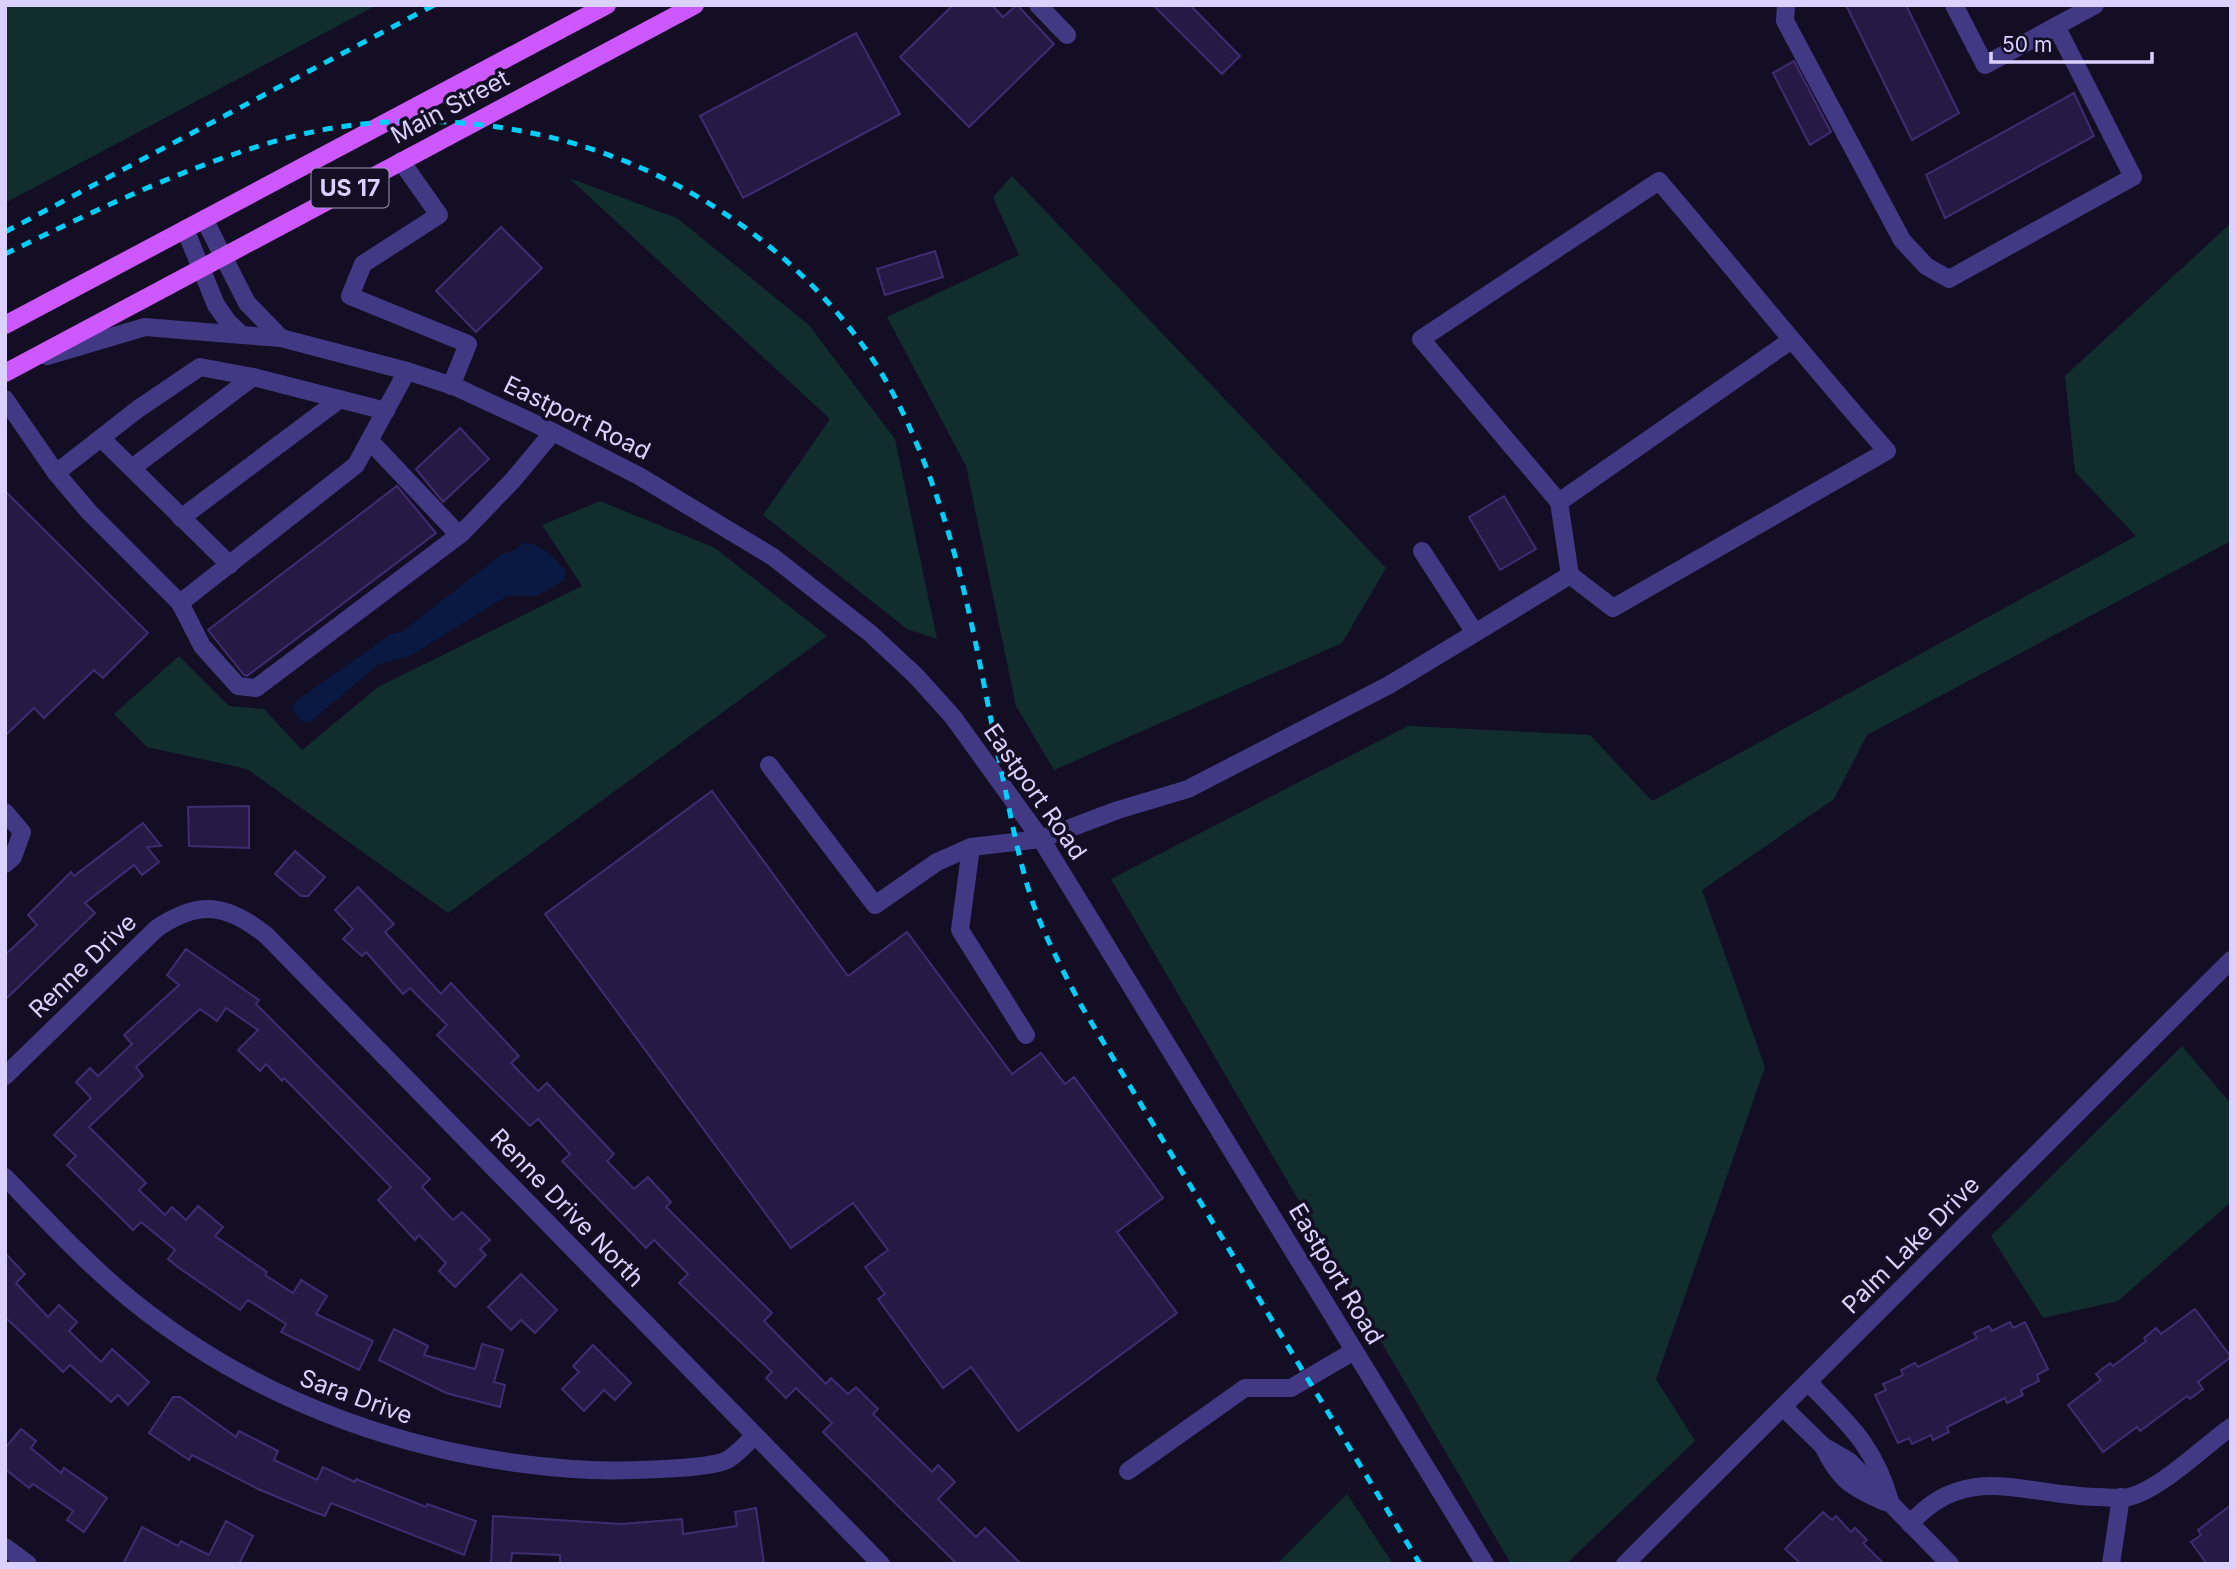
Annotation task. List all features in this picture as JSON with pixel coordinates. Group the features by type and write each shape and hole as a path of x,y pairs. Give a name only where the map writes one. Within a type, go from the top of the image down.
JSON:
{"main road":[{"name":"Main Street","path":"5,325 607,5"},
{"name":"Main Street","path":"5,373 695,5"}],"street":[{"path":"1038,5 1067,35"},
{"path":"1786,5 1785,21 1902,240 1926,266 1949,279 2133,177 2056,26"},
{"path":"1954,5 1985,65 2095,5"},
{"path":"401,161 439,215 363,264 350,296 468,344 451,386"},
{"path":"1659,181 1790,341 1887,451 1613,608 1570,575 1559,502 1421,340 1659,181"},
{"path":"204,219 247,303 281,338"},
{"path":"184,229 216,305 242,335"},
{"name":"Eastport Road","path":"27,362 145,327 281,338 407,371 451,386 553,432 712,517 773,557 871,634 953,717 1041,839 1485,1564"},
{"path":"1559,502 1790,341"},
{"path":"56,473 200,367 253,377 386,411"},
{"path":"180,604 356,465 407,371"},
{"path":"132,468 253,377"},
{"path":"5,398 56,473 90,513 180,604 202,646 238,686 256,688 459,535 513,480 553,432"},
{"path":"181,518 340,399"},
{"path":"101,438 230,565"},
{"path":"370,441 459,535"},
{"path":"1422,551 1475,633"},
{"path":"769,765 875,905 937,862 971,847 1041,839 1118,810 1188,789 1389,685 1570,575"},
{"path":"5,813 22,832 13,857 5,864"},
{"path":"971,847 960,930 1026,1035"},
{"name":"Renne Drive","path":"5,1076 156,929 173,917 205,908"},
{"name":"Renne Drive North","path":"205,908 236,915 267,936 881,1564"},
{"name":"Palm Lake Drive","path":"1625,1564 2231,960"},
{"name":"Sara Drive","path":"5,1177 80,1255 131,1300 179,1336 286,1398 346,1423 416,1445 475,1458 545,1468 608,1471 685,1467 726,1461 755,1436"},
{"path":"1128,1471 1245,1388 1291,1388 1354,1351"},
{"path":"1808,1382 1868,1447 1880,1468 1891,1504"},
{"path":"1783,1407 1823,1446 1834,1470 1854,1489 1891,1504 1950,1564"},
{"path":"1910,1524 1938,1499 1962,1488 1992,1483 2068,1496 2121,1497 2150,1488 2231,1427"},
{"path":"2111,1564 2116,1546 2121,1497"},
{"path":"5,1547 28,1564"}],"green space":[{"path":"5,5 377,5 5,203"},
{"path":"1012,176 1386,568 1342,643 1054,770 1016,706 966,466 887,317 1019,255 993,197"},
{"path":"569,178 677,218 809,325 895,439 937,639 907,629 763,515 830,419"},
{"path":"2231,223 2231,541 1867,735 1834,799 1702,890 1765,1067 1656,1379 1695,1441 1566,1564 1511,1564 1111,879 1408,726 1590,735 1652,801 2136,536 2075,472 2065,376"},
{"path":"600,501 715,548 827,636 448,913 247,769 147,747 114,714 179,656 229,706 264,709 302,750 378,687 582,586 542,525"},
{"path":"2182,1046 2231,1104 2231,1202 2118,1301 2043,1318 1991,1236"},
{"path":"1347,1494 1393,1564 1277,1564"}],"water":[{"path":"524,543 536,546 553,557 566,572 563,581 537,596 507,596 410,656 379,664 310,722 303,722 292,710 295,702 391,634 403,631 502,554 513,551"}],"building":[{"path":"953,5 992,5 1003,17 1017,5 1054,44 969,127 900,57"},
{"path":"1153,5 1190,5 1240,56 1222,74"},
{"path":"1846,5 1906,5 1959,113 1912,140"},
{"path":"856,33 900,114 743,198 700,116"},
{"path":"1794,61 1831,132 1810,145 1773,73"},
{"path":"2074,93 2094,136 1945,218 1926,175"},
{"path":"501,227 542,268 476,332 436,291"},
{"path":"935,251 943,277 885,295 877,269"},
{"path":"460,428 489,459 443,502 416,469"},
{"path":"397,486 436,533 247,676 244,675 208,630"},
{"path":"5,491 148,633 103,678 94,670 44,718 34,708 5,736"},
{"path":"1504,496 1536,549 1500,570 1469,517"},
{"path":"712,791 848,976 907,932 1012,1074 1041,1053 1065,1084 1074,1077 1163,1198 1117,1232 1177,1313 1018,1431 971,1367 943,1388 878,1299 885,1294 865,1267 888,1250 853,1203 791,1248 545,914"},
{"path":"249,806 249,848 189,846 188,807"},
{"path":"143,823 161,846 147,847 159,862 142,875 134,865 85,903 95,913 5,1000 5,955 37,925 28,915 71,872 74,876"},
{"path":"295,851 325,877 308,896 301,896 275,874"},
{"path":"358,887 394,924 385,932 441,994 451,983 519,1056 511,1063 538,1091 547,1083 614,1154 607,1161 634,1189 648,1177 671,1202 666,1207 772,1313 764,1321 826,1384 831,1378 848,1394 856,1387 878,1409 873,1414 932,1472 938,1465 955,1482 938,1499 976,1537 985,1528 1021,1564 957,1564 823,1432 832,1423 796,1388 786,1398 766,1378 772,1372 679,1283 688,1274 654,1240 646,1248 562,1161 570,1154 538,1119 530,1126 437,1035 447,1025 410,988 403,994 366,952 362,956 343,939 353,929 335,910"},
{"path":"186,949 259,1000 256,1004 430,1179 422,1187 453,1220 462,1212 490,1240 480,1249 486,1255 455,1287 439,1271 446,1263 419,1235 415,1240 378,1200 391,1187 284,1078 282,1081 266,1064 260,1071 238,1050 258,1030 226,1008 217,1021 200,1009 136,1067 143,1076 89,1127 146,1183 139,1190 165,1215 172,1207 186,1220 198,1206 223,1227 215,1236 267,1272 265,1275 293,1293 301,1280 327,1296 316,1314 373,1341 359,1370 281,1332 286,1324 248,1300 240,1310 179,1268 168,1259 175,1250 141,1222 133,1230 67,1165 76,1156 54,1135 91,1098 76,1082 90,1068 98,1076 132,1044 124,1035 179,985 167,975"},
{"path":"5,1253 25,1274 16,1283 48,1317 59,1305 77,1322 69,1331 101,1362 112,1349 149,1382 128,1405 118,1395 111,1402 70,1365 63,1372 5,1317"},
{"path":"521,1274 557,1310 535,1333 521,1320 511,1330 488,1307"},
{"path":"2195,1309 2231,1357 2198,1382 2203,1389 2190,1399 2187,1396 2140,1431 2137,1427 2103,1452 2068,1405 2101,1380 2096,1374 2110,1363 2113,1366 2146,1341 2144,1338 2156,1328 2161,1334"},
{"path":"2010,1322 2013,1328 2025,1322 2048,1369 2037,1375 2039,1381 2021,1390 2023,1395 2007,1403 2005,1398 1947,1427 1949,1432 1933,1440 1931,1435 1912,1444 1909,1438 1898,1443 1875,1395 1886,1390 1883,1384 1903,1375 1901,1370 1915,1363 1918,1367 1977,1338 1974,1333 1989,1326 1992,1331"},
{"path":"394,1329 428,1346 424,1355 475,1369 482,1344 503,1350 494,1382 505,1385 500,1407 446,1393 379,1360"},
{"path":"593,1345 631,1383 615,1400 604,1390 584,1411 562,1389 579,1372 573,1366"},
{"path":"173,1397 180,1397 236,1437 239,1431 278,1451 274,1460 317,1480 323,1467 355,1482 356,1479 426,1507 427,1504 476,1521 464,1555 331,1503 325,1516 258,1489 192,1455 189,1460 149,1433"},
{"path":"21,1429 36,1441 31,1448 61,1473 64,1468 107,1498 84,1532 67,1520 73,1511 33,1484 29,1488 5,1469 5,1448"},
{"path":"2231,1505 2231,1564 2207,1564 2191,1542 2201,1535 2198,1530"},
{"path":"756,1508 764,1564 560,1564 560,1555 512,1553 511,1564 491,1564 493,1516 622,1524 682,1519 683,1534 737,1526 735,1512"},
{"path":"1823,1512 1832,1520 1836,1516 1851,1532 1855,1528 1867,1540 1863,1543 1884,1564 1801,1564 1785,1549"},
{"path":"226,1521 253,1536 239,1564 123,1564 142,1527 178,1546 181,1541 209,1555"}],"railway":[{"path":"5,232 434,5"},
{"path":"5,254 126,197 255,147 339,127 416,121 491,126 565,141 636,166 703,200 765,243 821,294 869,354 892,391 920,451 935,492 969,614 1021,864 1035,909 1051,947 1082,1007 1420,1564"}]}
